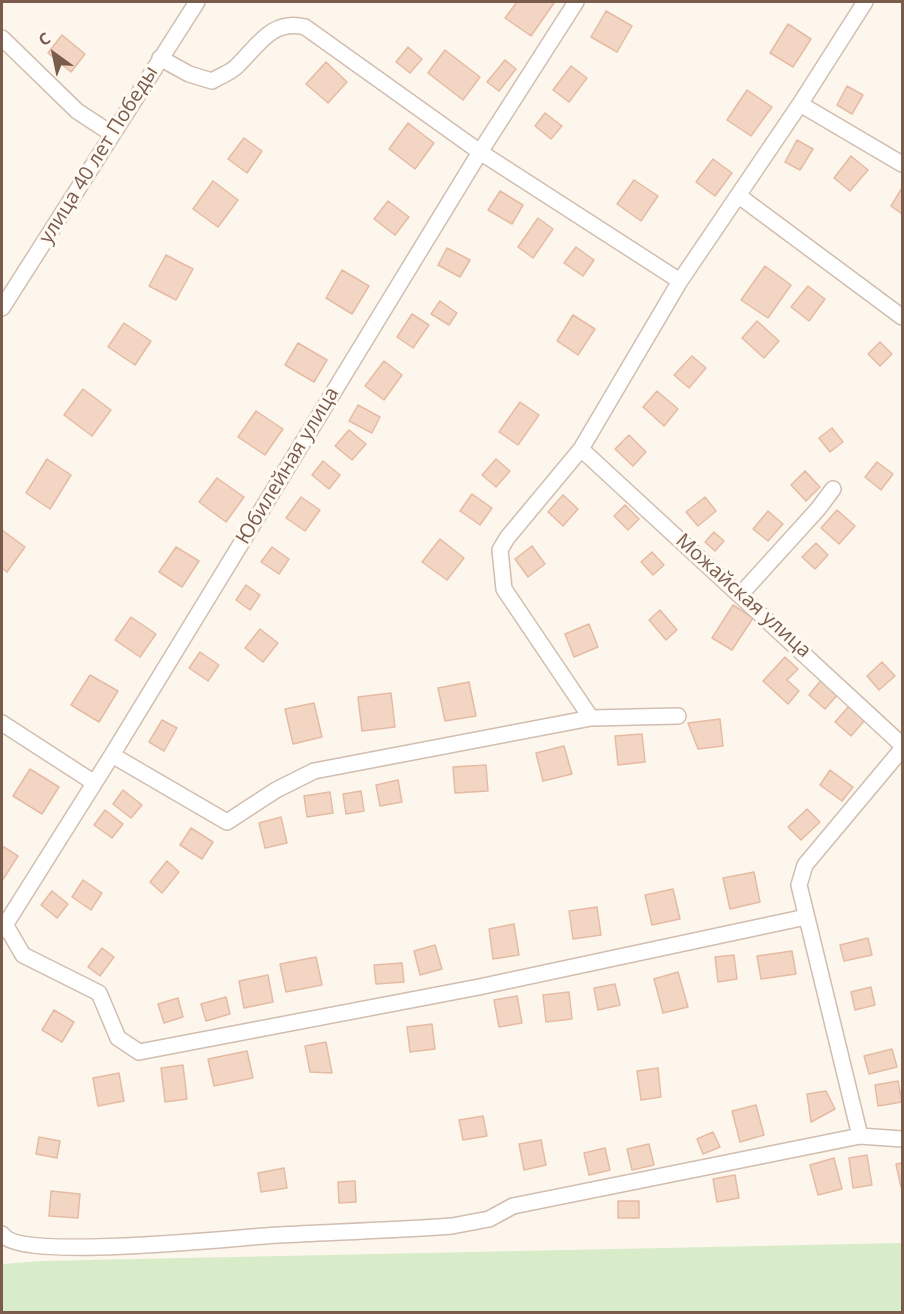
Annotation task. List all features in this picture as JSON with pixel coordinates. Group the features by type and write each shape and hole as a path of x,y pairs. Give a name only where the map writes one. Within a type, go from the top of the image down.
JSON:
{"street":[{"name":"улица 40 лет Победы","path":"2,308 197,2"},
{"name":"Юбилейная улица","path":"3,927 112,754 480,152 576,2"},
{"path":"591,718 504,589 500,550 507,537 581,449 680,281 739,196 865,2"},
{"path":"160,58 189,74 212,81 234,69 256,48 263,36 292,24 305,27 480,152 680,281"},
{"path":"2,38 77,111 112,134"},
{"path":"2,57 18,54"},
{"path":"800,104 903,164"},
{"path":"739,196 903,317"},
{"name":"Можайская улица","path":"581,449 903,747"},
{"path":"740,595 834,489"},
{"path":"112,754 227,822 276,790 314,771 591,718 678,716"},
{"path":"2,723 93,782"},
{"path":"860,1136 799,885 805,865 903,747"},
{"path":"3,927 23,955 99,993 118,1038 140,1052 479,987 806,917"},
{"path":"2,1234 13,1242 37,1245 127,1246 452,1226 489,1219 513,1206 860,1136 903,1139"}],"green space":[{"path":"902,1243 902,1312 2,1312 2,1264 42,1261"}],"building":[{"path":"517,2 554,3 531,36 505,18"},
{"path":"606,11 632,26 617,52 591,37"},
{"path":"788,24 811,39 793,67 770,53"},
{"path":"62,35 85,54 71,72 48,53"},
{"path":"408,47 422,59 410,73 396,62"},
{"path":"445,50 480,77 463,100 428,73"},
{"path":"505,60 516,69 499,91 487,82"},
{"path":"326,62 347,82 328,103 306,84"},
{"path":"571,66 587,78 569,102 553,90"},
{"path":"847,86 863,95 852,114 837,105"},
{"path":"747,90 772,107 751,136 727,120"},
{"path":"545,113 562,126 551,139 535,126"},
{"path":"408,123 434,143 415,169 389,149"},
{"path":"244,138 262,151 247,173 228,159"},
{"path":"797,140 813,149 800,170 785,162"},
{"path":"851,156 868,170 850,191 834,178"},
{"path":"713,159 732,173 715,196 696,182"},
{"path":"634,180 658,196 641,221 617,204"},
{"path":"213,181 238,200 218,227 193,209"},
{"path":"902,188 902,214 891,206"},
{"path":"500,191 523,205 512,224 488,210"},
{"path":"388,201 409,217 395,235 374,219"},
{"path":"538,218 553,229 533,258 518,247"},
{"path":"576,247 594,260 583,276 564,263"},
{"path":"447,248 470,260 460,277 438,265"},
{"path":"166,255 193,269 176,300 149,286"},
{"path":"765,266 791,285 768,318 741,300"},
{"path":"342,270 369,286 352,314 326,298"},
{"path":"808,286 825,299 809,321 791,307"},
{"path":"440,301 457,313 449,325 431,314"},
{"path":"412,314 429,325 413,348 397,337"},
{"path":"573,315 595,329 578,355 557,341"},
{"path":"757,321 779,341 764,358 742,338"},
{"path":"124,323 151,341 135,365 108,347"},
{"path":"880,342 892,354 880,366 868,354"},
{"path":"298,343 327,360 314,382 285,365"},
{"path":"692,356 706,368 689,388 674,375"},
{"path":"384,361 402,375 384,400 365,386"},
{"path":"83,389 111,410 92,436 64,415"},
{"path":"657,391 678,409 664,426 643,407"},
{"path":"520,402 539,415 518,445 499,432"},
{"path":"358,405 380,417 372,433 349,421"},
{"path":"256,411 283,429 265,455 238,437"},
{"path":"832,428 843,442 830,452 819,438"},
{"path":"349,430 366,444 352,460 335,446"},
{"path":"629,435 646,452 633,466 615,449"},
{"path":"47,459 71,475 50,509 26,493"},
{"path":"496,459 510,471 496,487 482,475"},
{"path":"323,461 340,475 329,489 312,475"},
{"path":"877,462 893,474 881,490 865,477"},
{"path":"805,471 820,487 806,501 791,485"},
{"path":"217,478 244,497 226,522 199,502"},
{"path":"472,494 492,508 480,525 460,511"},
{"path":"563,495 578,509 563,526 548,512"},
{"path":"301,497 320,510 305,531 286,518"},
{"path":"705,497 716,511 698,526 686,512"},
{"path":"625,505 639,519 628,530 614,516"},
{"path":"837,510 855,526 839,544 821,528"},
{"path":"768,511 783,524 768,541 753,529"},
{"path":"2,530 25,547 7,572 2,568"},
{"path":"714,532 724,541 715,551 705,542"},
{"path":"440,539 464,558 447,580 422,562"},
{"path":"816,543 828,555 815,569 802,557"},
{"path":"532,546 545,564 528,577 515,559"},
{"path":"176,547 199,561 182,587 159,572"},
{"path":"272,547 289,559 279,574 261,562"},
{"path":"652,552 664,565 653,575 641,562"},
{"path":"246,585 260,595 250,610 236,600"},
{"path":"733,605 753,618 732,650 712,638"},
{"path":"660,610 677,630 666,640 649,620"},
{"path":"131,617 156,634 140,657 115,640"},
{"path":"589,624 598,647 574,657 565,634"},
{"path":"260,629 278,643 263,662 245,648"},
{"path":"200,652 219,665 208,681 189,668"},
{"path":"785,657 798,669 787,680 799,691 788,704 763,681"},
{"path":"882,662 895,676 879,690 867,676"},
{"path":"90,675 118,691 99,722 71,705"},
{"path":"822,679 839,693 825,709 809,695"},
{"path":"469,682 476,716 445,721 438,688"},
{"path":"391,693 395,727 362,731 358,697"},
{"path":"314,703 322,737 293,744 285,709"},
{"path":"850,705 866,719 851,736 835,722"},
{"path":"720,719 723,746 698,749 688,723"},
{"path":"162,720 177,728 164,751 149,742"},
{"path":"642,734 645,762 618,765 615,736"},
{"path":"564,746 572,774 543,781 536,753"},
{"path":"486,765 488,791 455,793 453,767"},
{"path":"30,769 59,787 42,814 13,796"},
{"path":"830,770 853,787 842,801 820,785"},
{"path":"398,780 402,802 380,806 376,785"},
{"path":"123,790 142,805 131,818 113,804"},
{"path":"361,791 364,811 346,814 343,794"},
{"path":"330,792 333,813 307,817 304,796"},
{"path":"807,809 820,822 801,840 788,827"},
{"path":"105,810 123,824 112,838 94,825"},
{"path":"281,817 287,843 265,848 259,823"},
{"path":"191,828 213,842 202,859 180,845"},
{"path":"2,846 18,856 2,881"},
{"path":"167,861 179,872 162,893 150,882"},
{"path":"754,872 760,902 730,909 723,878"},
{"path":"83,880 102,893 91,910 72,897"},
{"path":"673,889 680,919 652,925 645,895"},
{"path":"52,891 68,904 57,918 41,905"},
{"path":"597,907 601,935 573,939 569,911"},
{"path":"514,924 519,955 493,959 489,929"},
{"path":"868,938 872,955 844,961 840,945"},
{"path":"435,945 442,969 420,975 414,951"},
{"path":"102,948 114,957 100,976 88,967"},
{"path":"792,951 796,974 761,979 757,956"},
{"path":"734,955 737,979 718,982 715,957"},
{"path":"316,957 322,985 286,992 280,964"},
{"path":"402,963 404,982 376,984 374,965"},
{"path":"678,972 688,1007 663,1013 654,979"},
{"path":"268,975 273,1002 244,1008 239,981"},
{"path":"615,984 620,1005 598,1010 594,988"},
{"path":"871,987 875,1005 855,1010 851,992"},
{"path":"569,992 572,1019 546,1022 543,995"},
{"path":"517,996 522,1023 499,1027 494,1000"},
{"path":"226,997 230,1014 206,1021 201,1004"},
{"path":"178,998 183,1017 164,1023 158,1004"},
{"path":"54,1010 74,1022 62,1042 42,1030"},
{"path":"432,1024 435,1049 410,1052 407,1027"},
{"path":"326,1042 332,1073 310,1072 305,1046"},
{"path":"892,1049 897,1067 869,1074 864,1056"},
{"path":"247,1051 253,1078 214,1086 208,1059"},
{"path":"183,1065 187,1099 165,1102 161,1068"},
{"path":"658,1068 661,1097 641,1100 637,1071"},
{"path":"119,1073 124,1101 98,1106 93,1078"},
{"path":"898,1081 902,1102 878,1106 875,1085"},
{"path":"826,1091 835,1109 811,1122 807,1094"},
{"path":"756,1105 764,1135 740,1142 732,1111"},
{"path":"483,1116 487,1136 463,1140 459,1120"},
{"path":"713,1132 720,1147 703,1154 697,1139"},
{"path":"39,1137 60,1141 57,1158 36,1154"},
{"path":"541,1140 546,1165 524,1170 519,1144"},
{"path":"649,1144 654,1165 632,1170 627,1149"},
{"path":"605,1148 610,1170 589,1175 584,1153"},
{"path":"867,1155 872,1185 853,1188 849,1158"},
{"path":"834,1158 842,1189 818,1195 810,1165"},
{"path":"902,1163 902,1187 901,1187 896,1164"},
{"path":"284,1168 287,1188 261,1192 258,1173"},
{"path":"735,1175 739,1198 717,1202 713,1179"},
{"path":"355,1181 356,1202 339,1203 338,1182"},
{"path":"51,1191 80,1194 78,1218 49,1216"},
{"path":"618,1201 639,1201 639,1218 618,1218"}]}
